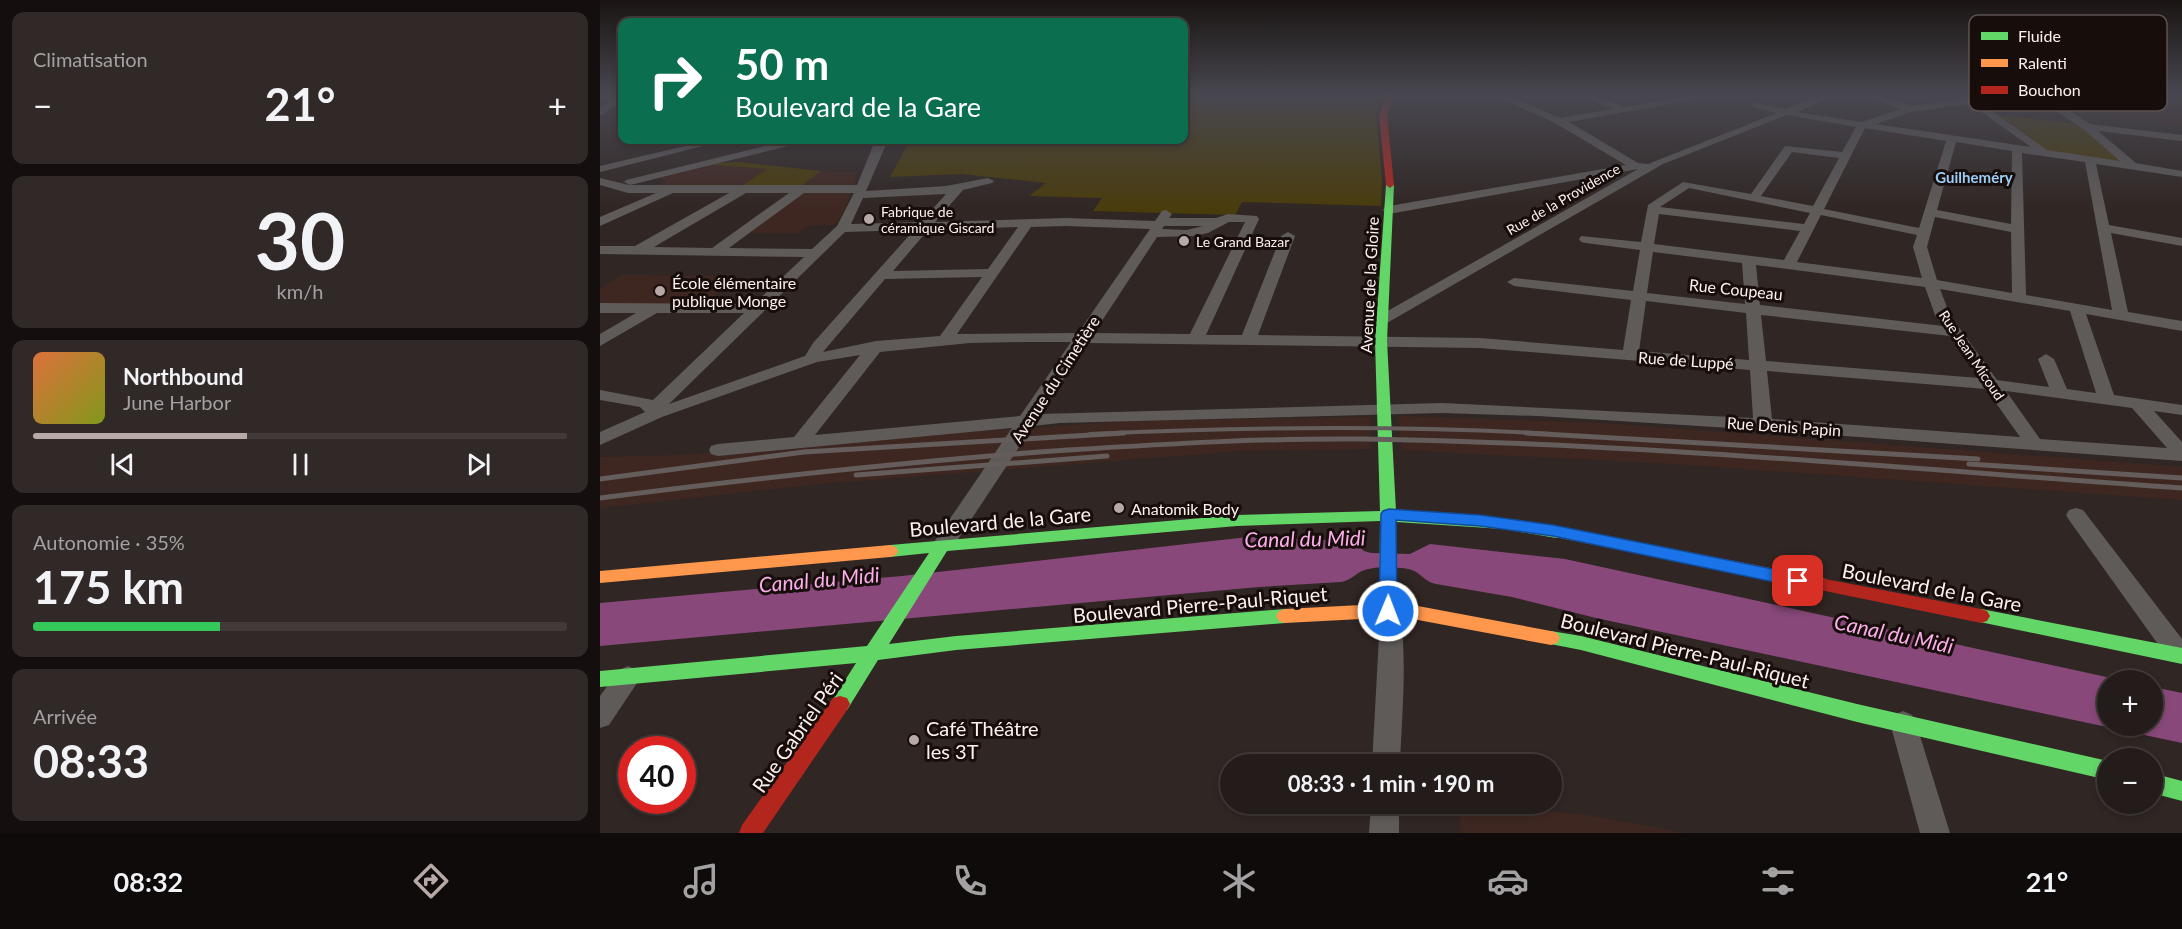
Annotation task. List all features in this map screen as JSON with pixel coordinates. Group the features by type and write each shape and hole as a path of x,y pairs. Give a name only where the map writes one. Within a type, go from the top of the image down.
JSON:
{"main road":[{"name":"Avenue de la Gloire","path":"1385,133 1391,176 1381,341 1389,514 1388,611"},
{"name":"Boulevard de la Gare","path":"600,577 939,552 1249,518 1318,514 1389,514 1480,520 1553,531 2181,655"},
{"name":"Rue Gabriel Péri","path":"750,833 874,653 884,634 939,552"},
{"name":"Boulevard Pierre-Paul-Riquet","path":"600,679 874,653 956,642 1259,618 1388,611 1452,617 1581,642 1903,723 2067,760"},
{"path":"2067,760 2097,764"},
{"path":"2067,760 2097,768"},
{"path":"2163,775 2182,778"},
{"path":"2163,786 2182,791"}],"street":[{"path":"1580,133 1641,167"},
{"name":"Rue de la Providence","path":"1382,320 1641,167 1734,133"},
{"path":"1789,264 1858,133"},
{"path":"1913,133 2182,174"},
{"path":"2017,133 2046,153"},
{"path":"2095,133 2132,166"},
{"path":"2138,133 2182,138"},
{"name":"Rue Jean Micoud","path":"1952,139 1924,233 1921,253 1943,315 2034,444"},
{"path":"600,169 705,144"},
{"path":"600,190 784,144"},
{"path":"600,395 645,403 656,413 658,406 666,397 842,228 880,144"},
{"path":"1755,196 1791,147 1845,156"},
{"path":"2018,148 2019,298"},
{"path":"2090,160 2121,315"},
{"path":"1389,210 1641,167"},
{"path":"600,181 628,189 859,192 958,188 987,181"},
{"path":"1630,355 1653,210 1658,202 1687,184 1755,196 1924,233"},
{"path":"814,358 813,354 819,346 958,188"},
{"path":"600,222 674,189"},
{"path":"638,250 744,189"},
{"path":"715,252 800,190"},
{"path":"1653,210 1806,228"},
{"path":"1930,212 2017,229"},
{"path":"842,228 1066,222 1160,224 1217,222 1228,218 1253,219 1196,339"},
{"path":"945,340 1027,223"},
{"name":"Avenue du Cimetière","path":"939,552 1081,338 1160,224"},
{"path":"2103,228 2182,242"},
{"path":"1248,339 1288,236"},
{"path":"1586,239 1930,283 2182,326"},
{"path":"600,250 815,253"},
{"path":"1749,259 1763,424"},
{"path":"881,275 992,273"},
{"name":"Rue Coupeau","path":"1514,282 1955,332"},
{"path":"600,308 758,309"},
{"path":"2076,308 2107,400"},
{"path":"600,341 653,309"},
{"name":"Rue de Luppé","path":"600,439 656,413 814,358 876,346 997,337 1480,344 1991,384 2182,410"},
{"path":"798,444 876,346"},
{"path":"2046,358 2060,393"},
{"path":"2138,405 2182,454"},
{"name":"Rue Denis Papin","path":"718,450 1116,415 1538,411 1763,424 2182,454"},
{"path":"2076,515 2181,655"},
{"path":"1386,754 1391,636 1388,611"},
{"path":"600,717 628,676"},
{"path":"1903,723 1935,833"},
{"path":"1384,833 1385,814"}],"shaded area":[{"path":"1188,133 1378,133 1382,179 1381,206 1242,202 1235,215 1093,211 1102,198 1029,196 1046,183 961,174 890,177 908,144 1188,144"},
{"path":"2022,133 2090,133 2124,163 2048,151"},
{"path":"739,162 821,171 800,187 742,186 767,169 713,165"},
{"path":"713,165 768,169 741,186 659,186 665,182 659,178"},
{"path":"821,171 857,172 853,185 800,187"},
{"path":"802,193 851,193 844,212 834,225 809,225 799,233 748,233"},
{"name":"École élémentaire publique Monge","path":"622,275 738,276 705,304 600,305 600,289"},
{"path":"1399,416 1602,423 2182,467 2182,500 1674,464 1401,450"},
{"path":"1370,417 1370,449 1239,451 809,485 600,508 600,457 681,455 986,429 989,431 1127,421"},
{"path":"1562,812 1685,833 1462,833 1460,814"}],"water":[{"name":"Canal du Midi","path":"1248,537 1349,541 1371,553 1410,554 1430,544 1565,559 2097,675 2097,725 1596,618 1512,597 1436,584 1412,570 1395,568 1365,570 1341,582 1259,587 600,646 600,603 902,576"},
{"path":"2163,689 2182,693 2182,743 2149,736 2163,736"}],"railway":[{"path":"1090,434 1321,428 1437,429 1552,434"},
{"path":"600,479 804,452 1124,433"},
{"path":"1526,433 1978,459"},
{"path":"600,498 834,471 1009,454 1252,440 1325,439 1465,441 1670,451 2182,488"},
{"path":"856,475 1107,456"},
{"path":"1969,464 2182,478"}],"traffic: fast":[{"path":"1388,611 1388,484 1381,341 1390,185"},
{"path":"890,551 1183,524 1290,517 1397,516 1503,524 1556,532"},
{"path":"840,704 943,545"},
{"path":"600,679 851,656 956,643 1285,616"},
{"path":"1981,616 2182,656"},
{"path":"1551,638 1581,643 1857,713 2097,768"},
{"path":"2163,786 2182,791"}],"traffic: slow":[{"path":"1556,532 1820,584"},
{"path":"600,577 890,551"},
{"path":"1285,616 1361,612 1418,613 1551,638"}],"traffic: jam":[{"path":"1385,133 1390,185"},
{"path":"1820,584 1981,616"},
{"path":"750,833 840,704"}],"place":[{"name":"Fabrique de céramique Giscard","path":"869,219"},
{"name":"Le Grand Bazar","path":"1184,241"},
{"name":"École élémentaire publique Monge","path":"660,291"},
{"name":"Anatomik Body","path":"1119,508"},
{"name":"Café Théâtre les 3T","path":"914,740"}],"district":[{"name":"Guilheméry","path":"1974,177"}],"route":[{"path":"1388,611 1389,514 1480,520 1553,531 1798,581"}]}
